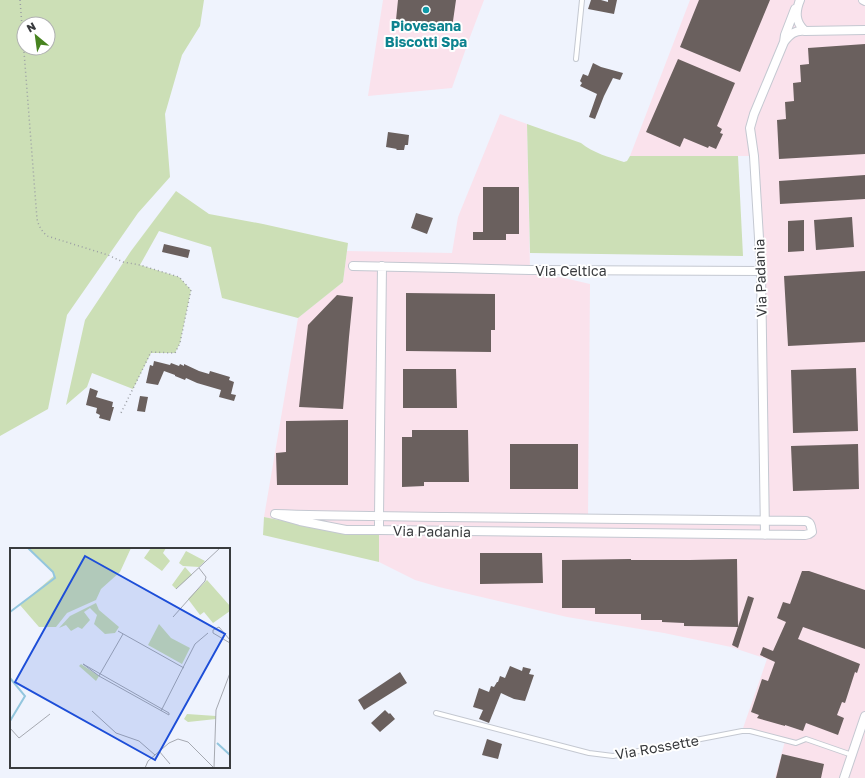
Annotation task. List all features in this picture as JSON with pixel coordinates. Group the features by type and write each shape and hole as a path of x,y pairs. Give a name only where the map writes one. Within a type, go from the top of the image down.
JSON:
{"street":[{"path":"799,3 797,15 798,22 805,31"},
{"name":"Via Padania","path":"765,535 761,271 754,156 750,128 754,114 784,42 784,36 799,3"},
{"path":"784,42 788,37 799,31 865,30"},
{"name":"Via Celtica","path":"353,266 538,270 761,271"},
{"path":"379,530 346,530 272,514 379,516 382,266"},
{"name":"Via Padania","path":"379,516 553,518 806,521 811,525 812,532 805,535 765,535 379,530 379,516"},
{"path":"552,533 553,518"},
{"path":"844,778 863,729 865,716"}],"lane":[{"path":"576,59 582,0"},
{"name":"Via Rossette","path":"436,712 589,753 608,756 742,731 750,731 796,743 806,739 853,755"}],"path":[{"path":"20,0 38,224 47,236 108,255 123,262 140,265 179,277 191,290 180,343 175,353 151,352 120,415"}],"shaded area":[{"path":"383,0 484,0 452,88 368,96"},
{"path":"690,0 865,0 865,778 775,778 785,741 742,731 767,659 731,647 664,633 567,617 439,587 415,580 379,562 378,530 339,532 264,517 298,318 343,282 347,251 452,253 458,217 500,114 527,124 530,270 590,284 588,518 765,520 754,156 630,156"}],"green space":[{"path":"0,0 204,0 200,26 182,55 165,114 170,177 138,213 67,315 48,409 0,436"},
{"path":"527,124 581,143 596,152 624,162 627,161 630,156 738,156 743,256 530,253"},
{"path":"176,191 209,214 263,224 348,243 343,282 298,318 222,298 211,247 159,231 140,265 179,277 191,290 180,343 175,353 151,353 133,389 92,373 87,387 66,405 85,320 131,251"},
{"path":"264,517 339,532 379,530 379,562 263,535"}],"building":[{"name":"Piovesana Biscotti Spa","path":"398,0 456,0 452,28 396,20"},
{"path":"591,0 608,2 608,0 617,0 614,14 588,9"},
{"path":"699,0 770,0 740,72 680,47"},
{"path":"865,44 865,154 779,159 777,120 786,119 785,102 794,101 793,83 801,82 800,65 809,64 808,48"},
{"path":"678,59 735,83 717,126 722,129 720,133 723,134 716,149 709,146 708,148 684,138 680,147 646,132"},
{"path":"593,63 601,67 623,73 620,80 613,78 595,119 589,117 597,94 580,86 582,83 580,81 583,74 588,76"},
{"path":"388,132 409,135 408,145 405,145 404,150 396,150 397,149 386,147"},
{"path":"865,175 865,199 780,204 779,181"},
{"path":"483,187 519,187 519,234 506,234 506,240 473,240 473,232 483,232"},
{"path":"416,213 433,218 427,234 411,228"},
{"path":"852,217 854,247 816,250 814,220"},
{"path":"804,220 804,251 788,252 788,221"},
{"path":"164,244 190,250 188,258 162,252"},
{"path":"865,271 865,342 788,346 784,276"},
{"path":"406,293 495,294 495,330 491,330 491,352 406,351"},
{"path":"337,295 353,297 343,409 299,407 308,325"},
{"path":"154,361 170,365 171,363 179,366 180,364 184,366 184,364 209,374 210,371 230,377 229,380 234,382 231,394 236,395 234,401 219,397 221,390 186,378 185,380 164,371 158,385 146,383 150,365 153,366"},
{"path":"856,368 858,431 793,433 791,370"},
{"path":"403,369 456,369 457,408 403,408"},
{"path":"90,388 98,391 96,397 113,402 112,407 114,407 110,421 99,418 100,415 96,413 97,408 86,405"},
{"path":"140,396 148,397 145,412 137,411"},
{"path":"348,420 348,485 277,485 276,453 286,452 286,421"},
{"path":"412,430 468,430 469,482 424,482 424,486 402,487 402,437 412,437"},
{"path":"510,444 578,444 578,489 510,489"},
{"path":"858,444 859,489 793,491 791,446"},
{"path":"480,553 542,553 543,583 480,584"},
{"path":"737,559 738,627 684,626 684,623 662,622 662,620 641,620 641,614 595,614 595,608 562,608 562,560"},
{"path":"802,571 809,571 865,590 865,649 803,627 798,639 860,664 857,673 855,672 845,703 842,702 837,715 844,718 838,735 806,723 803,731 757,718 759,715 751,712 762,679 768,681 775,662 760,655 763,647 773,651 786,622 777,618 783,602 790,604"},
{"path":"748,596 754,598 738,648 732,645"},
{"path":"510,666 522,671 523,667 531,669 529,674 534,675 525,701 514,699 501,693 489,723 479,719 483,710 473,707 479,688 489,692 491,686 494,687 498,682 500,676 505,678"},
{"path":"400,672 407,683 364,710 358,700"},
{"path":"385,710 395,719 380,732 371,723"},
{"path":"487,739 502,744 498,759 482,755"},
{"path":"782,754 824,764 821,778 776,778"}],"place":[{"name":"Piovesana Biscotti Spa","path":"426,10"}]}
